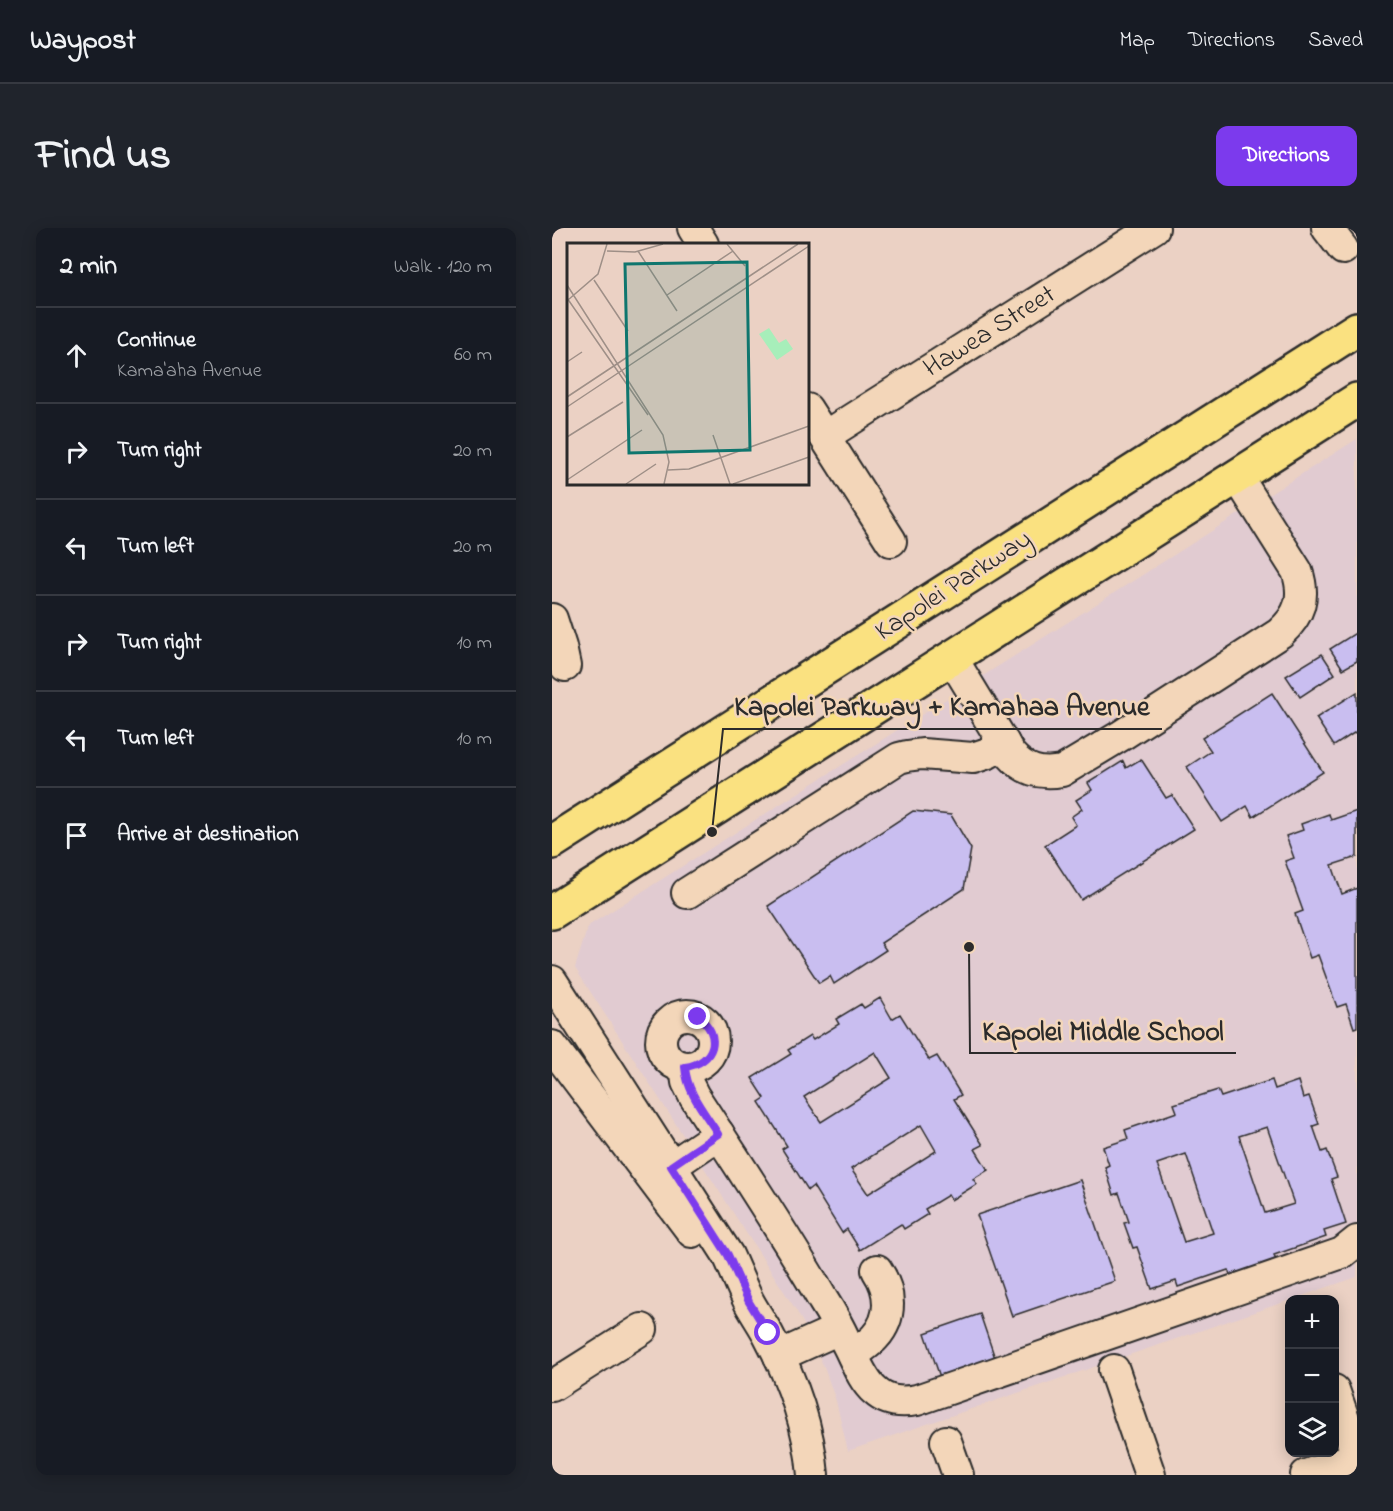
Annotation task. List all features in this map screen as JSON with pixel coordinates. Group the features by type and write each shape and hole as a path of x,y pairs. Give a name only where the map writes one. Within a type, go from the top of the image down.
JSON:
{"main road":[{"name":"Kapolei Parkway","path":"552,842 1357,329"},
{"path":"552,912 1357,400"}],"street":[{"path":"693,228 703,243"},
{"name":"Hawea Street","path":"825,436 1155,228"},
{"path":"808,410 891,541"},
{"path":"952,658 1004,743 1017,762 1024,767 1042,773 1062,771 1122,735 1280,633 1295,617 1302,595 1297,571 1238,476"},
{"path":"552,619 565,666"},
{"path":"687,893 899,758 922,754 973,758 988,753 1004,743"},
{"path":"552,981 662,1172"},
{"path":"552,1046 662,1172 728,1255 749,1302 784,1366 799,1408 813,1475"},
{"path":"685,1067 690,1089 808,1274 866,1380 873,1390 894,1401 917,1400 1341,1253 1357,1241"},
{"path":"662,1172 718,1134"},
{"path":"779,1356 876,1336 889,1307 883,1278 877,1270"},
{"path":"552,1386 642,1329"},
{"path":"1114,1370 1150,1475"},
{"path":"1306,1475 1357,1457 1339,1402"},
{"path":"946,1441 958,1475"}],"shaded area":[{"path":"1357,439 1357,1277 1304,1295 1285,1295 1285,1302 848,1451 836,1401 825,1370 796,1310 575,968 588,926"}],"building":[{"path":"1357,632 1357,661 1343,669 1330,649"},
{"path":"1322,654 1335,674 1300,697 1286,676"},
{"path":"1357,692 1357,731 1334,746 1316,718"},
{"path":"1272,693 1323,772 1253,817 1247,806 1222,822 1187,767 1211,751 1202,738"},
{"path":"1141,759 1166,798 1172,795 1194,829 1081,900 1045,845 1076,825 1071,817 1082,809 1076,800 1092,790 1088,783 1123,761 1126,768"},
{"path":"913,811 951,815 971,849 964,889 881,943 886,950 834,984 830,976 819,983 768,906"},
{"path":"1357,811 1357,857 1332,865 1342,894 1357,888 1357,1027 1354,1028 1346,1004 1337,1007 1318,955 1310,958 1295,914 1303,911 1285,861 1294,858 1286,836 1303,830 1301,824 1329,814 1331,820"},
{"path":"880,998 892,1019 900,1014 929,1060 937,1056 961,1095 954,1099 983,1145 975,1149 988,1170 973,1179 977,1184 951,1200 948,1195 925,1209 928,1214 904,1229 901,1224 860,1250 847,1229 842,1233 813,1186 808,1190 782,1149 787,1146 759,1102 765,1098 752,1078 791,1054 788,1050 810,1036 813,1040 839,1024 836,1019 861,1004 864,1008","holes":["875,1052 891,1078 821,1122 804,1097","921,1125 936,1151 868,1194 851,1169"]},
{"path":"1272,1080 1275,1089 1298,1081 1303,1098 1309,1096 1319,1124 1313,1126 1322,1152 1327,1150 1337,1177 1331,1179 1346,1224 1324,1231 1326,1237 1274,1255 1276,1261 1231,1276 1228,1270 1178,1287 1176,1281 1152,1289 1137,1247 1133,1248 1124,1223 1129,1222 1119,1193 1114,1195 1105,1167 1109,1165 1103,1147 1128,1139 1125,1130 1177,1112 1174,1104 1218,1090 1221,1097","holes":["1267,1127 1294,1204 1265,1213 1239,1136","1186,1154 1213,1233 1184,1242 1157,1164"]},
{"path":"1080,1180 1115,1281 1012,1316 977,1215"},
{"path":"980,1314 996,1361 941,1380 925,1333"}],"place":[{"name":"Kapolei Parkway + Kamahaa Avenue","path":"712,832"},
{"name":"Kapolei Middle School","path":"969,947"}],"route":[{"path":"698,1017 711,1029 712,1047 709,1056 702,1062 685,1067 687,1082 718,1134 671,1166 728,1255 749,1302 768,1333"}]}
